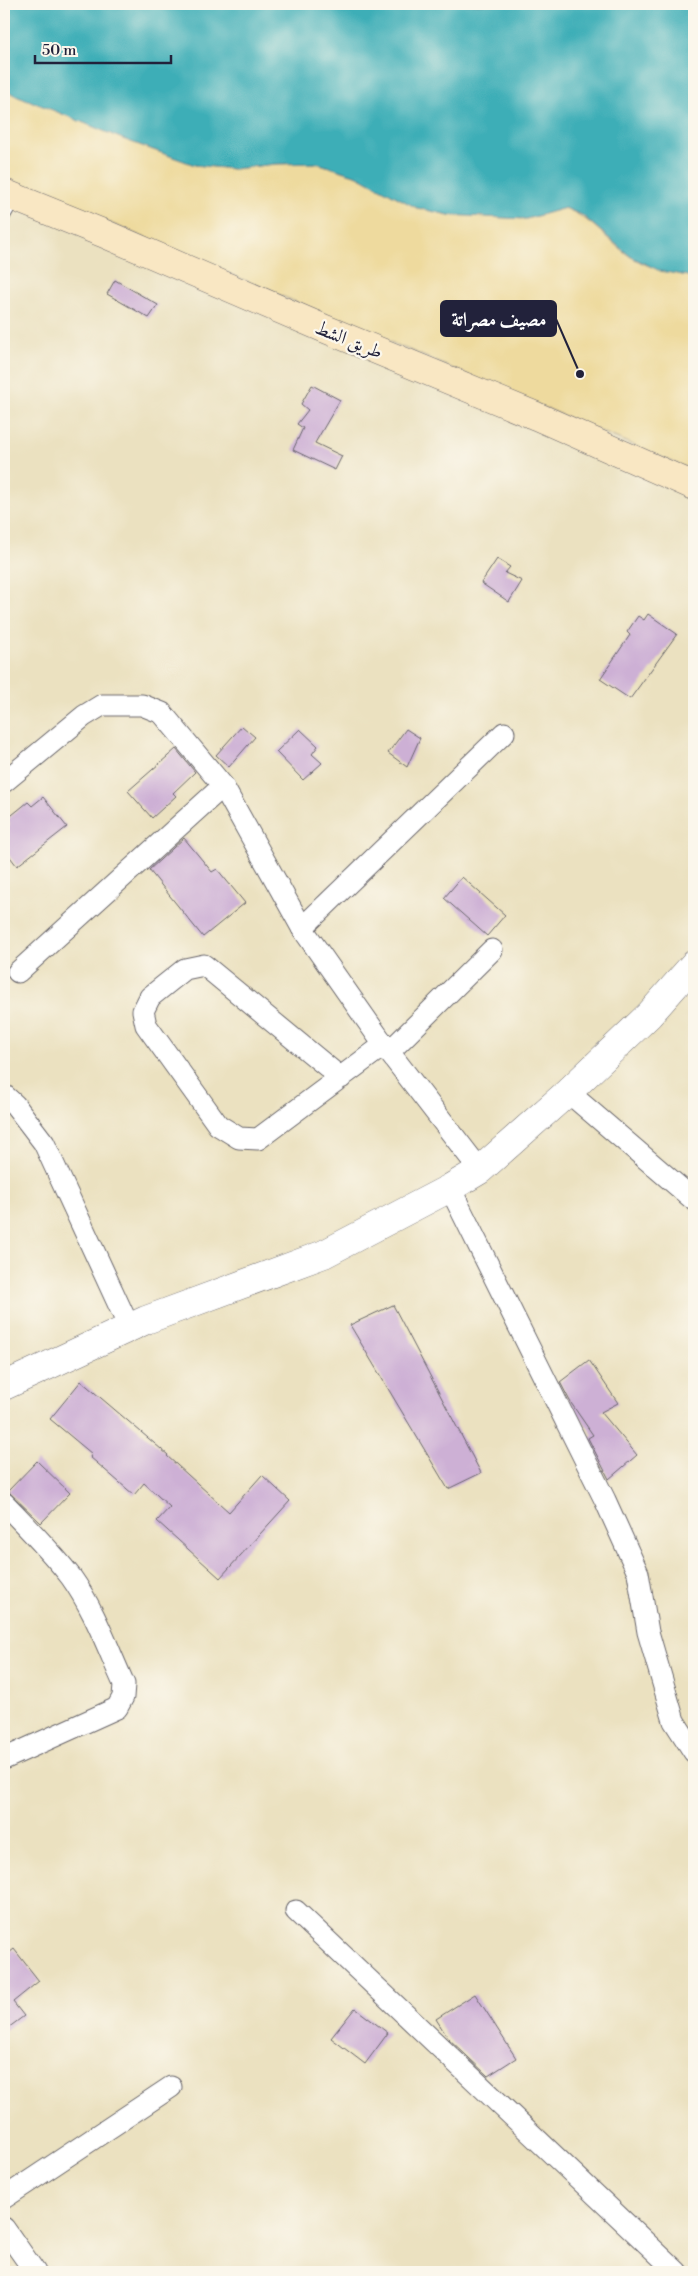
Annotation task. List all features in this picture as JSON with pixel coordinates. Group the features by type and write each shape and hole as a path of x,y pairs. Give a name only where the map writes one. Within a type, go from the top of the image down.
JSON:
{"main road":[{"name":"طريق الشط","path":"8,203 322,328 536,416 694,486"}],"street":[{"path":"4,782 84,716 102,705 142,705 162,713 223,786 302,928 386,1049 480,1170"},
{"path":"302,928 504,733"},
{"path":"18,972 223,786"},
{"path":"341,1078 204,965 185,969 150,997 143,1011 146,1025 218,1125 239,1138 258,1139 341,1078 386,1049 492,950"},
{"path":"4,1386 129,1327 324,1254 450,1188 480,1170 568,1092 649,1015 694,964"},
{"path":"568,1092 694,1200"},
{"path":"4,1095 15,1105 44,1143 129,1327"},
{"path":"450,1188 600,1491 638,1573 648,1632 674,1721 694,1752"},
{"path":"4,1503 42,1543 71,1578 88,1606 124,1684 123,1697 117,1708 4,1760"},
{"path":"296,1911 677,2272"},
{"path":"4,2198 171,2087"},
{"path":"4,2228 34,2272"}],"sand":[{"path":"4,90 123,139 195,165 233,169 275,164 317,163 358,176 417,208 449,215 526,219 565,208 584,218 631,257 661,270 694,277 694,471 4,178"}],"water":[{"path":"4,4 694,4 694,277 660,271 630,256 582,215 565,208 526,219 449,215 417,208 358,176 317,163 275,164 233,169 195,165 123,139 4,90"}],"building":[{"path":"115,280 158,305 149,318 107,294"},
{"path":"312,385 340,400 315,443 342,456 335,470 293,450 303,428 297,424 308,410 301,404"},
{"path":"497,559 510,567 505,573 522,581 509,602 481,583"},
{"path":"648,614 677,634 630,699 600,679 630,635 627,632 638,616 644,620"},
{"path":"242,726 255,737 229,767 216,755"},
{"path":"300,729 318,746 312,754 322,763 303,780 276,752"},
{"path":"406,729 420,738 407,767 388,753"},
{"path":"176,749 195,772 173,793 176,796 152,818 128,791"},
{"path":"43,797 67,827 17,866 4,849 4,829 10,824 7,819 28,802 32,806"},
{"path":"184,838 212,872 217,869 245,903 203,937 149,870"},
{"path":"462,877 505,915 487,936 444,898"},
{"path":"393,1305 481,1473 448,1489 350,1325"},
{"path":"589,1360 618,1403 601,1412 637,1455 609,1479 588,1438 593,1435 571,1403 560,1382"},
{"path":"81,1381 168,1455 229,1512 262,1475 290,1501 220,1578 157,1521 170,1507 144,1483 134,1495 90,1457 92,1454 50,1419"},
{"path":"37,1461 70,1493 41,1523 8,1491"},
{"path":"14,1949 39,1981 13,2002 24,2016 4,2031 4,1957"},
{"path":"475,1994 516,2058 488,2076 448,2038 436,2019"},
{"path":"355,2008 388,2033 365,2064 331,2038"}],"place":[{"name":"مصيف مصراتة","path":"580,374"}]}
